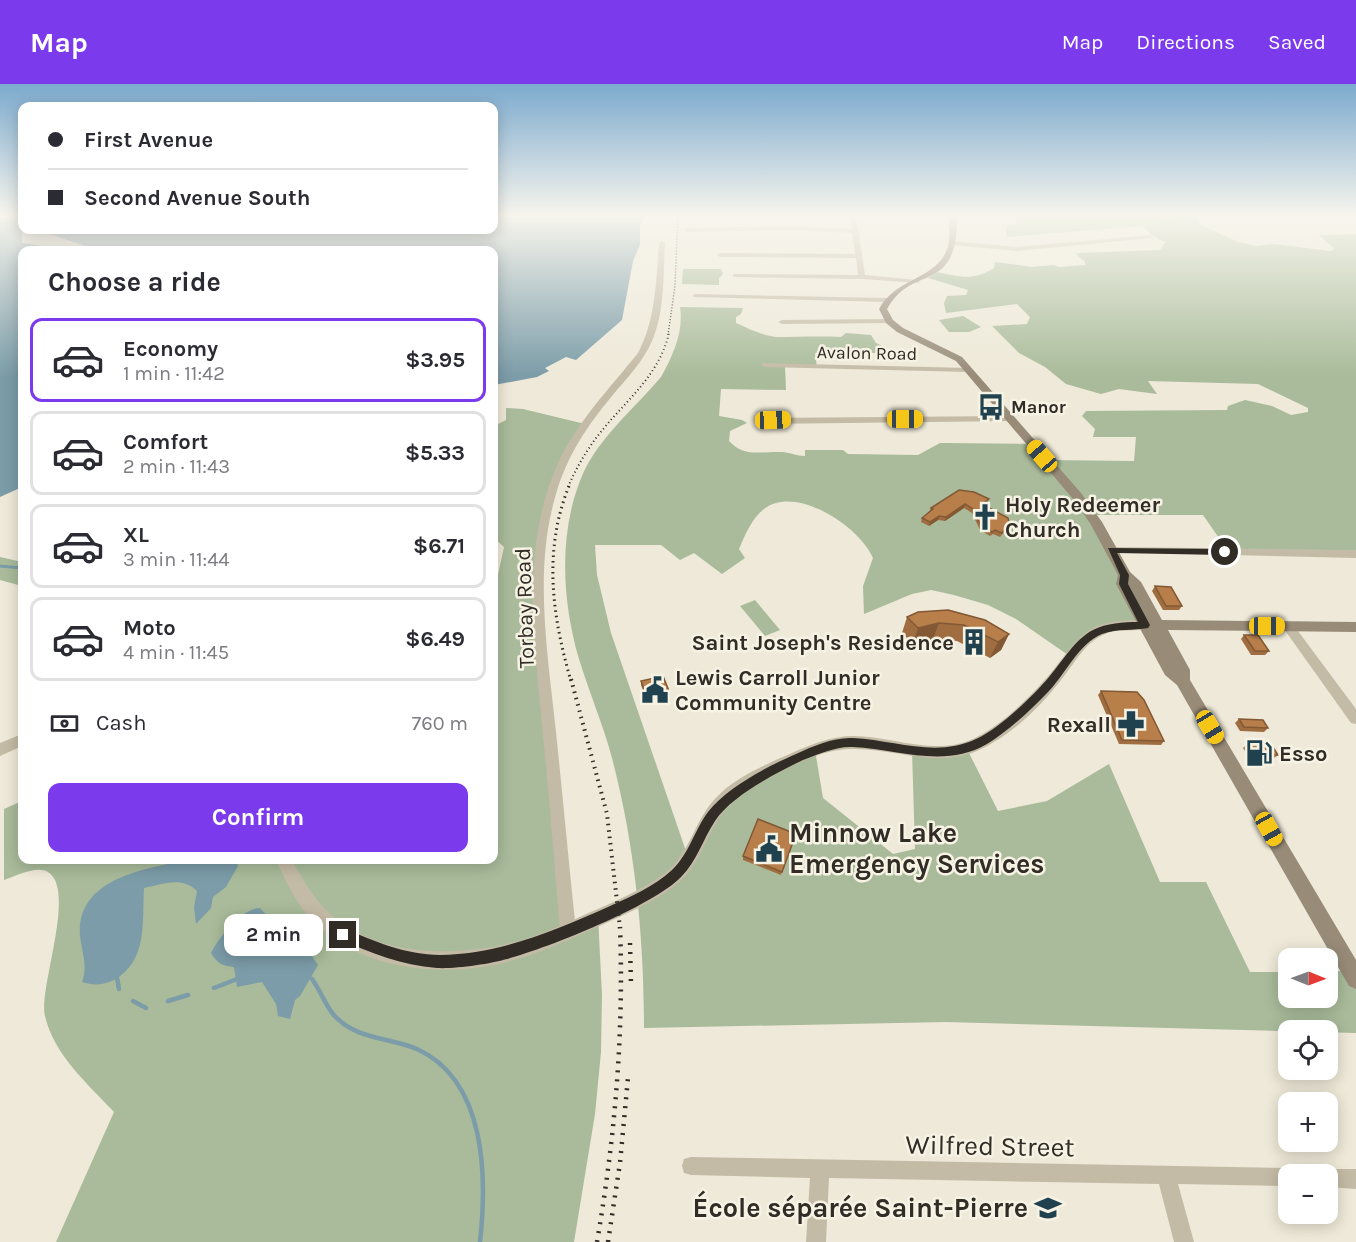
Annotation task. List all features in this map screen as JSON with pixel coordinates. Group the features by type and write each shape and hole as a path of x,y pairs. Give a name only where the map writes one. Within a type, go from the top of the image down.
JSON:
{"main road":[{"path":"934,269 888,300 884,309 889,321 905,333 954,355 1086,508 1125,575 1123,584 1152,626 1170,671 1182,681 1356,979"},
{"path":"1152,626 1356,627"}],"street":[{"name":"Torbay Road","path":"568,931 542,645 538,582 540,540 554,486 577,435 630,369 650,339 657,306 660,269"},
{"path":"861,269 862,277"},
{"path":"735,275 862,277 916,282"},
{"path":"695,296 888,300"},
{"path":"782,322 889,321"},
{"name":"Avalon Road","path":"765,365 969,370"},
{"path":"759,421 1011,419"},
{"path":"1111,550 1356,554"},
{"path":"286,864 305,900 328,924 358,942 390,955 439,961 477,959 506,953 568,931 641,898 675,875 689,859 717,807 746,786 778,768 815,750 838,744 863,742 929,753 967,748 995,732 1029,704 1054,679 1083,643 1096,632 1124,625 1152,626"},
{"path":"1288,626 1356,719"},
{"path":"0,750 18,743"},
{"name":"Wilfred Street","path":"691,1166 1278,1178"},
{"path":"816,1242 820,1170"},
{"path":"1166,1175 1184,1242"},
{"path":"1338,1178 1356,1179"}],"green space":[{"path":"683,269 721,269 723,274 719,278 719,285 682,284"},
{"path":"992,269 1356,269 1356,553 1228,551 1203,515 1092,515 1144,625 1103,628 1071,657 1016,619 988,605 931,590 912,594 864,614 863,586 873,558 866,546 841,522 809,505 793,502 777,503 764,509 749,527 739,549 745,558 722,574 694,553 680,560 661,545 595,545 597,575 611,633 688,857 716,807 815,750 823,798 893,854 915,849 912,750 966,747 998,811 1047,801 1109,764 1160,882 1206,882 1250,972 1278,972 1278,1008 1338,1008 1338,971 1352,971 1356,978 1356,1033 1338,1033 1338,1020 1278,1020 1278,1031 946,1022 644,1028 640,926 627,825 612,758 573,637 566,591 566,544 574,498 582,476 607,436 661,377 677,343 680,307 743,308 741,314 736,317 736,323 766,335 841,337 846,333 871,335 876,343 887,348 881,353 815,353 817,367 785,365 786,390 721,389 719,416 747,423 730,431 729,441 747,452 785,452 805,456 805,450 843,450 848,454 918,455 940,443 1033,444 1047,460 1134,461 1136,437 1093,437 1095,429 1082,416 1086,411 1227,410 1228,406 1245,400 1272,406 1291,415 1308,412 1308,408 1258,384 1148,381 1157,394 1119,389 1101,394 1066,384 1045,367 1019,353 992,326 1027,324 1030,317 1017,304 946,313 944,303 947,296 966,295 968,290 928,278 937,272 960,276 980,275"},
{"path":"963,316 981,327 969,332 949,332 939,320"},
{"path":"506,408 523,409 585,424 562,466 539,561 569,929 598,916 602,995 601,1052 595,1114 574,1242 56,1242 114,1112 73,1068 49,1030 44,1003 58,918 59,898 56,882 48,872 43,870 26,872 4,880 4,809 18,803 18,864 498,864 498,575 504,547 498,542 498,424 506,420"},
{"path":"0,557 18,561 18,585 0,580"},
{"path":"755,600 780,630 765,636 740,606"}],"water":[{"path":"0,269 18,269 18,489 0,497"},
{"path":"498,269 632,269 622,320 576,360 566,357 545,368 549,371 537,377 498,384"},
{"path":"170,864 237,864 238,866 226,887 213,897 211,908 196,924 194,907 197,891 191,886 172,882 144,888 143,927 138,952 133,962 125,972 110,982 94,984 82,982 85,965 80,936 82,916 89,901 101,889 116,880"},
{"path":"260,908 282,932 302,941 318,965 300,996 295,1000 290,1019 278,1016 276,1004 262,982 237,987 234,967 220,963 211,953 225,932 239,918"}],"building":[{"name":"Holy Redeemer Church","path":"959,490 974,492 989,499 982,504 1008,518 1009,522 1002,533 995,530 992,532 981,526 973,509 965,504 946,517 939,516 930,522 922,518 933,509 931,508"},
{"path":"1155,586 1171,587 1182,606 1166,606"},
{"path":"948,610 985,620 1009,634 998,642 964,625 939,623 918,628 907,617 918,612"},
{"path":"1244,635 1258,635 1269,651 1255,651"},
{"name":"Lewis Carroll Junior Community Centre","path":"663,676 669,691 647,697 641,681"},
{"name":"Rexall","path":"1101,691 1137,692 1144,700 1164,741 1122,740"},
{"path":"1239,719 1263,720 1268,728 1244,727"},
{"path":"1247,744 1271,744 1278,755 1254,755"},
{"name":"Minnow Lake Emergency Services","path":"758,819 796,834 782,872 743,856"}],"waterway":[{"path":"0,566 18,568"},
{"path":"117,978 119,989"},
{"path":"214,988 237,979"},
{"path":"312,979 333,1014 351,1029 417,1049 440,1064 457,1084 470,1107 482,1161 480,1242"},
{"path":"168,1001 188,995"},
{"path":"133,1001 146,1008"}],"railway":[{"path":"668,335 676,269"},
{"path":"568,487 593,442 651,373 665,347 669,333"},
{"path":"569,486 556,534 553,583 559,632 571,681"},
{"path":"571,679 607,814 620,928"},
{"path":"597,1242 609,1163 617,1085 621,1006 620,927"},
{"path":"630,943 631,985"},
{"path":"608,1242 620,1163 628,1078"}],"place":[{"name":"Manor","path":"991,407"},
{"name":"Holy Redeemer Church","path":"985,517"},
{"name":"Saint Joseph's Residence","path":"974,642"},
{"name":"Lewis Carroll Junior Community Centre","path":"655,690"},
{"name":"Rexall","path":"1131,724"},
{"name":"Esso","path":"1259,753"},
{"name":"Minnow Lake Emergency Services","path":"769,849"},
{"name":"École séparée Saint-Pierre","path":"1048,1208"}],"route":[{"path":"343,935 390,955 439,961 477,959 506,953 568,931 641,898 675,875 689,859 717,807 746,786 815,750 838,744 863,742 929,753 953,752 980,742 995,732 1045,689 1083,643 1096,632 1124,625 1145,625 1123,584 1125,575 1111,550 1225,552"}]}
